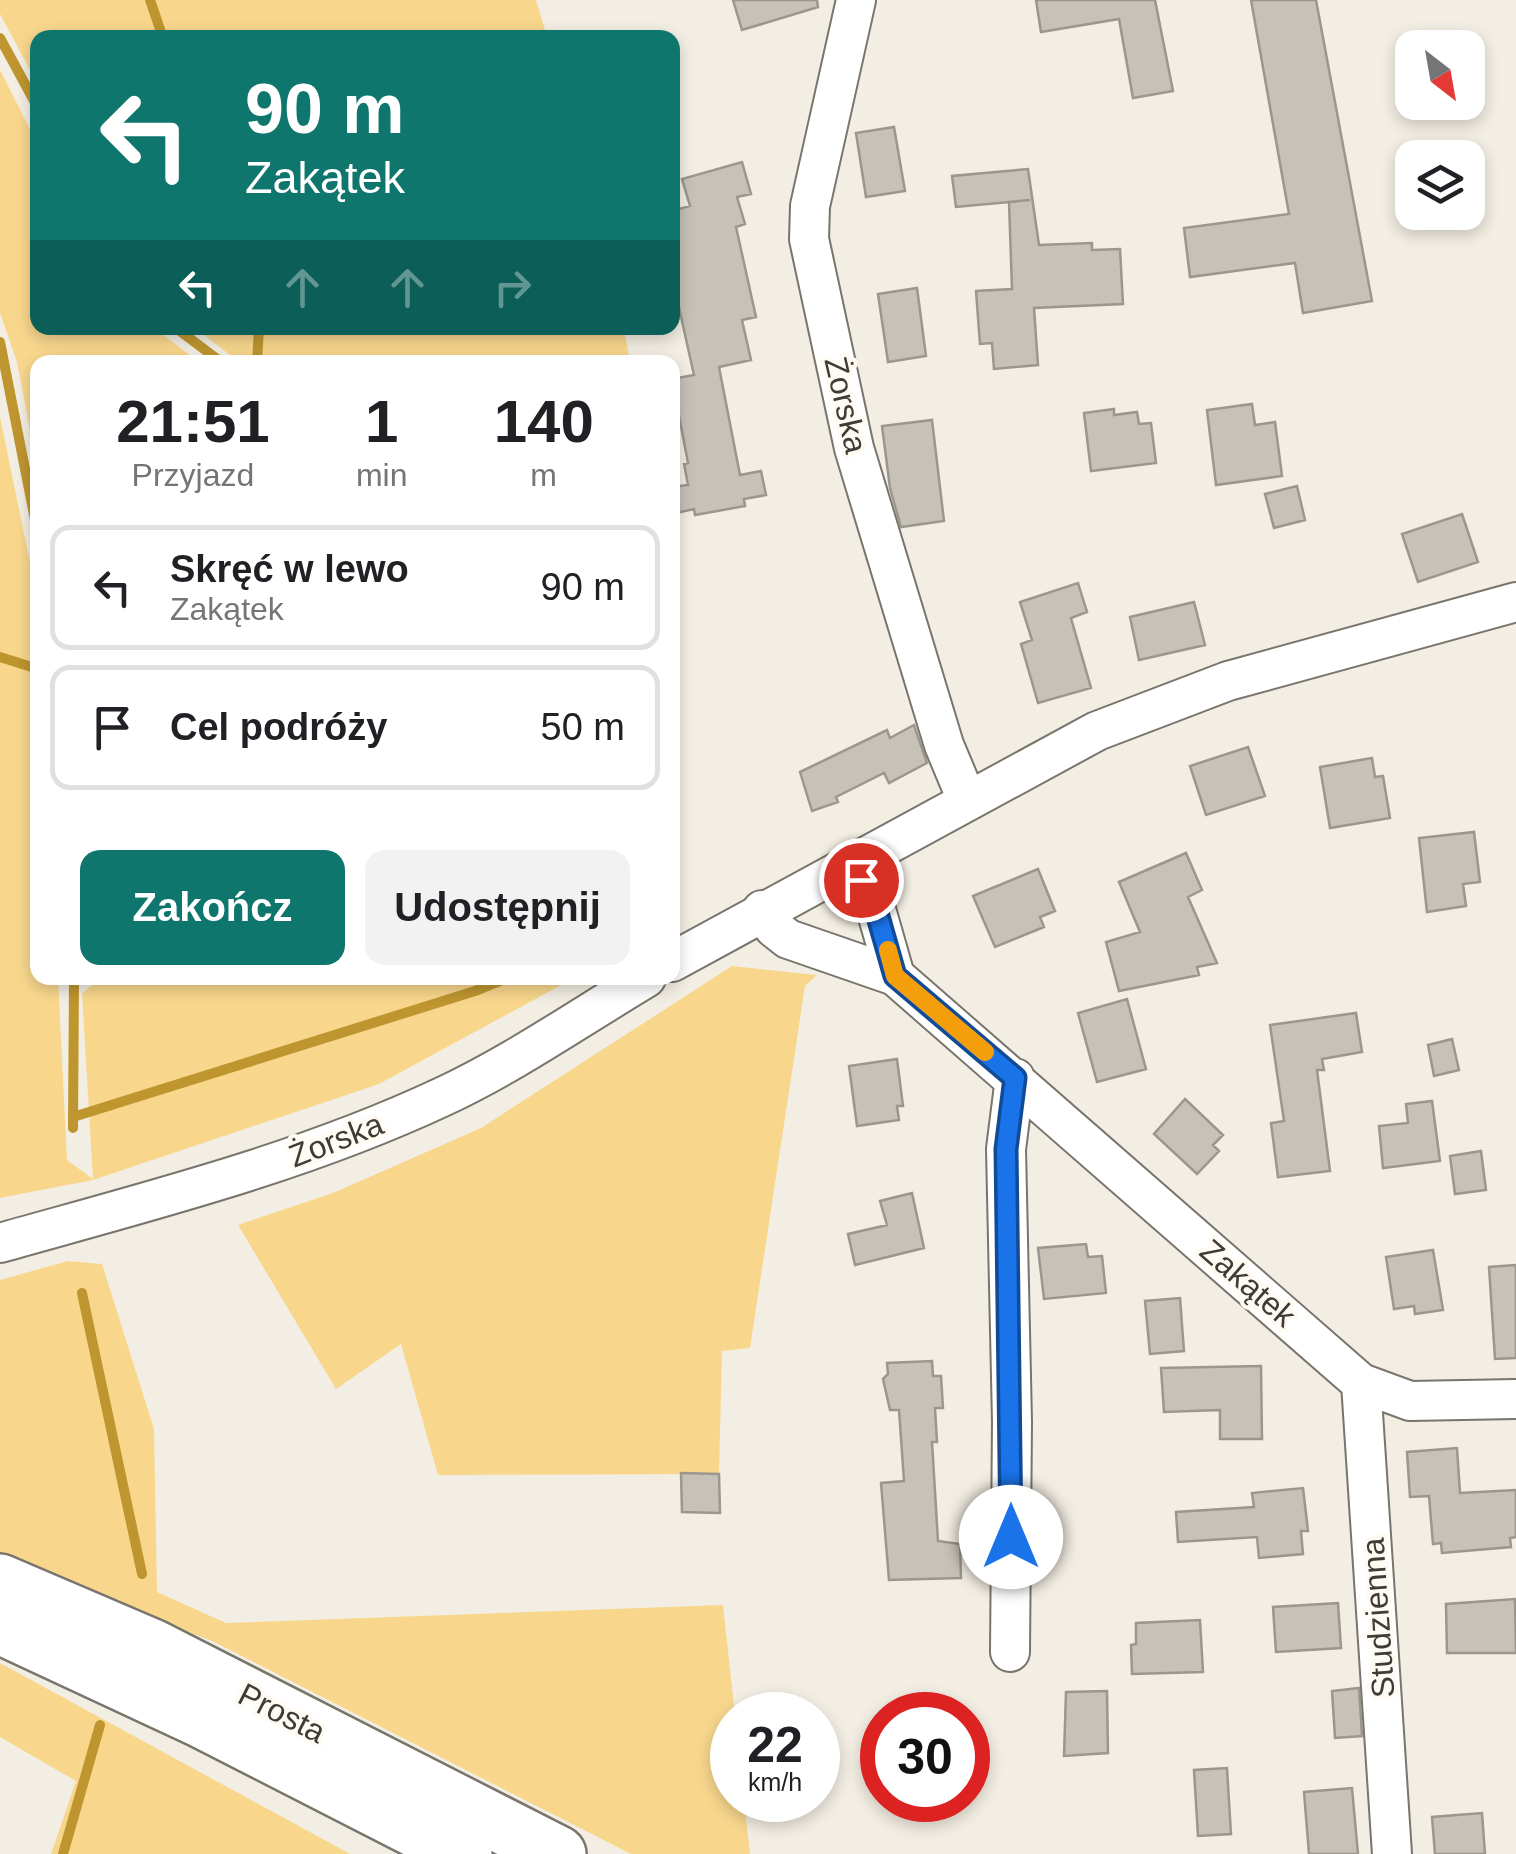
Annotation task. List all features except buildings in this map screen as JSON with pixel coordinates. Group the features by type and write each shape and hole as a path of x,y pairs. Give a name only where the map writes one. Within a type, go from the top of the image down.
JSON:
{"main road":[{"name":"Prosta","path":"0,1582 152,1647 558,1854"},
{"name":"Prosta","path":"0,1626 200,1719 464,1854"}],"street":[{"name":"Żorska","path":"856,0 810,206 810,239 859,465 944,745 967,800"},
{"path":"680,957 1097,732 1175,700 1352,645 1516,602"},
{"path":"849,864 875,906 895,976"},
{"name":"Zakątek","path":"762,910 788,940 895,976 1361,1383 1374,1391 1410,1401 1516,1399"},
{"name":"Żorska","path":"0,1243 275,1163 396,1116 478,1078 634,985"},
{"path":"1010,1652 1012,1382 1006,1149 1015,1078"},
{"name":"Studzienna","path":"1361,1383 1392,1854"}],"shaded area":[{"path":"0,0 536,0 545,30 30,30 30,70 0,14"},
{"path":"0,70 30,129 30,335 163,335 190,355 30,355 30,430 17,362 0,313"},
{"path":"204,335 625,335 629,355 230,355"},
{"path":"0,417 30,562 30,985 58,985 67,1160 93,1179 82,994 92,985 561,985 379,1084 93,1180 0,1198"},
{"path":"732,966 817,975 805,986 750,1348 722,1351 719,1474 438,1475 401,1344 336,1389 238,1225 333,1193 481,1128"},
{"path":"68,1261 102,1264 154,1429 157,1592 226,1623 723,1605 732,1692 710,1692 710,1822 746,1822 750,1854 631,1854 212,1641 0,1562 0,1280"},
{"path":"0,1663 350,1854 51,1854 76,1781 0,1737"}],"waterway":[{"path":"150,0 160,30"},
{"path":"0,38 30,93"},
{"path":"185,335 212,355"},
{"path":"257,355 259,335"},
{"path":"0,342 30,494"},
{"path":"0,657 30,666"},
{"path":"73,1128 74,985"},
{"path":"73,1117 490,985"},
{"path":"82,1293 142,1574"},
{"path":"63,1854 100,1725"}],"slow traffic":[{"path":"888,950 895,976 985,1052"}],"route":[{"path":"861,880 875,906 895,976 1015,1078 1006,1149 1011,1537"}]}
